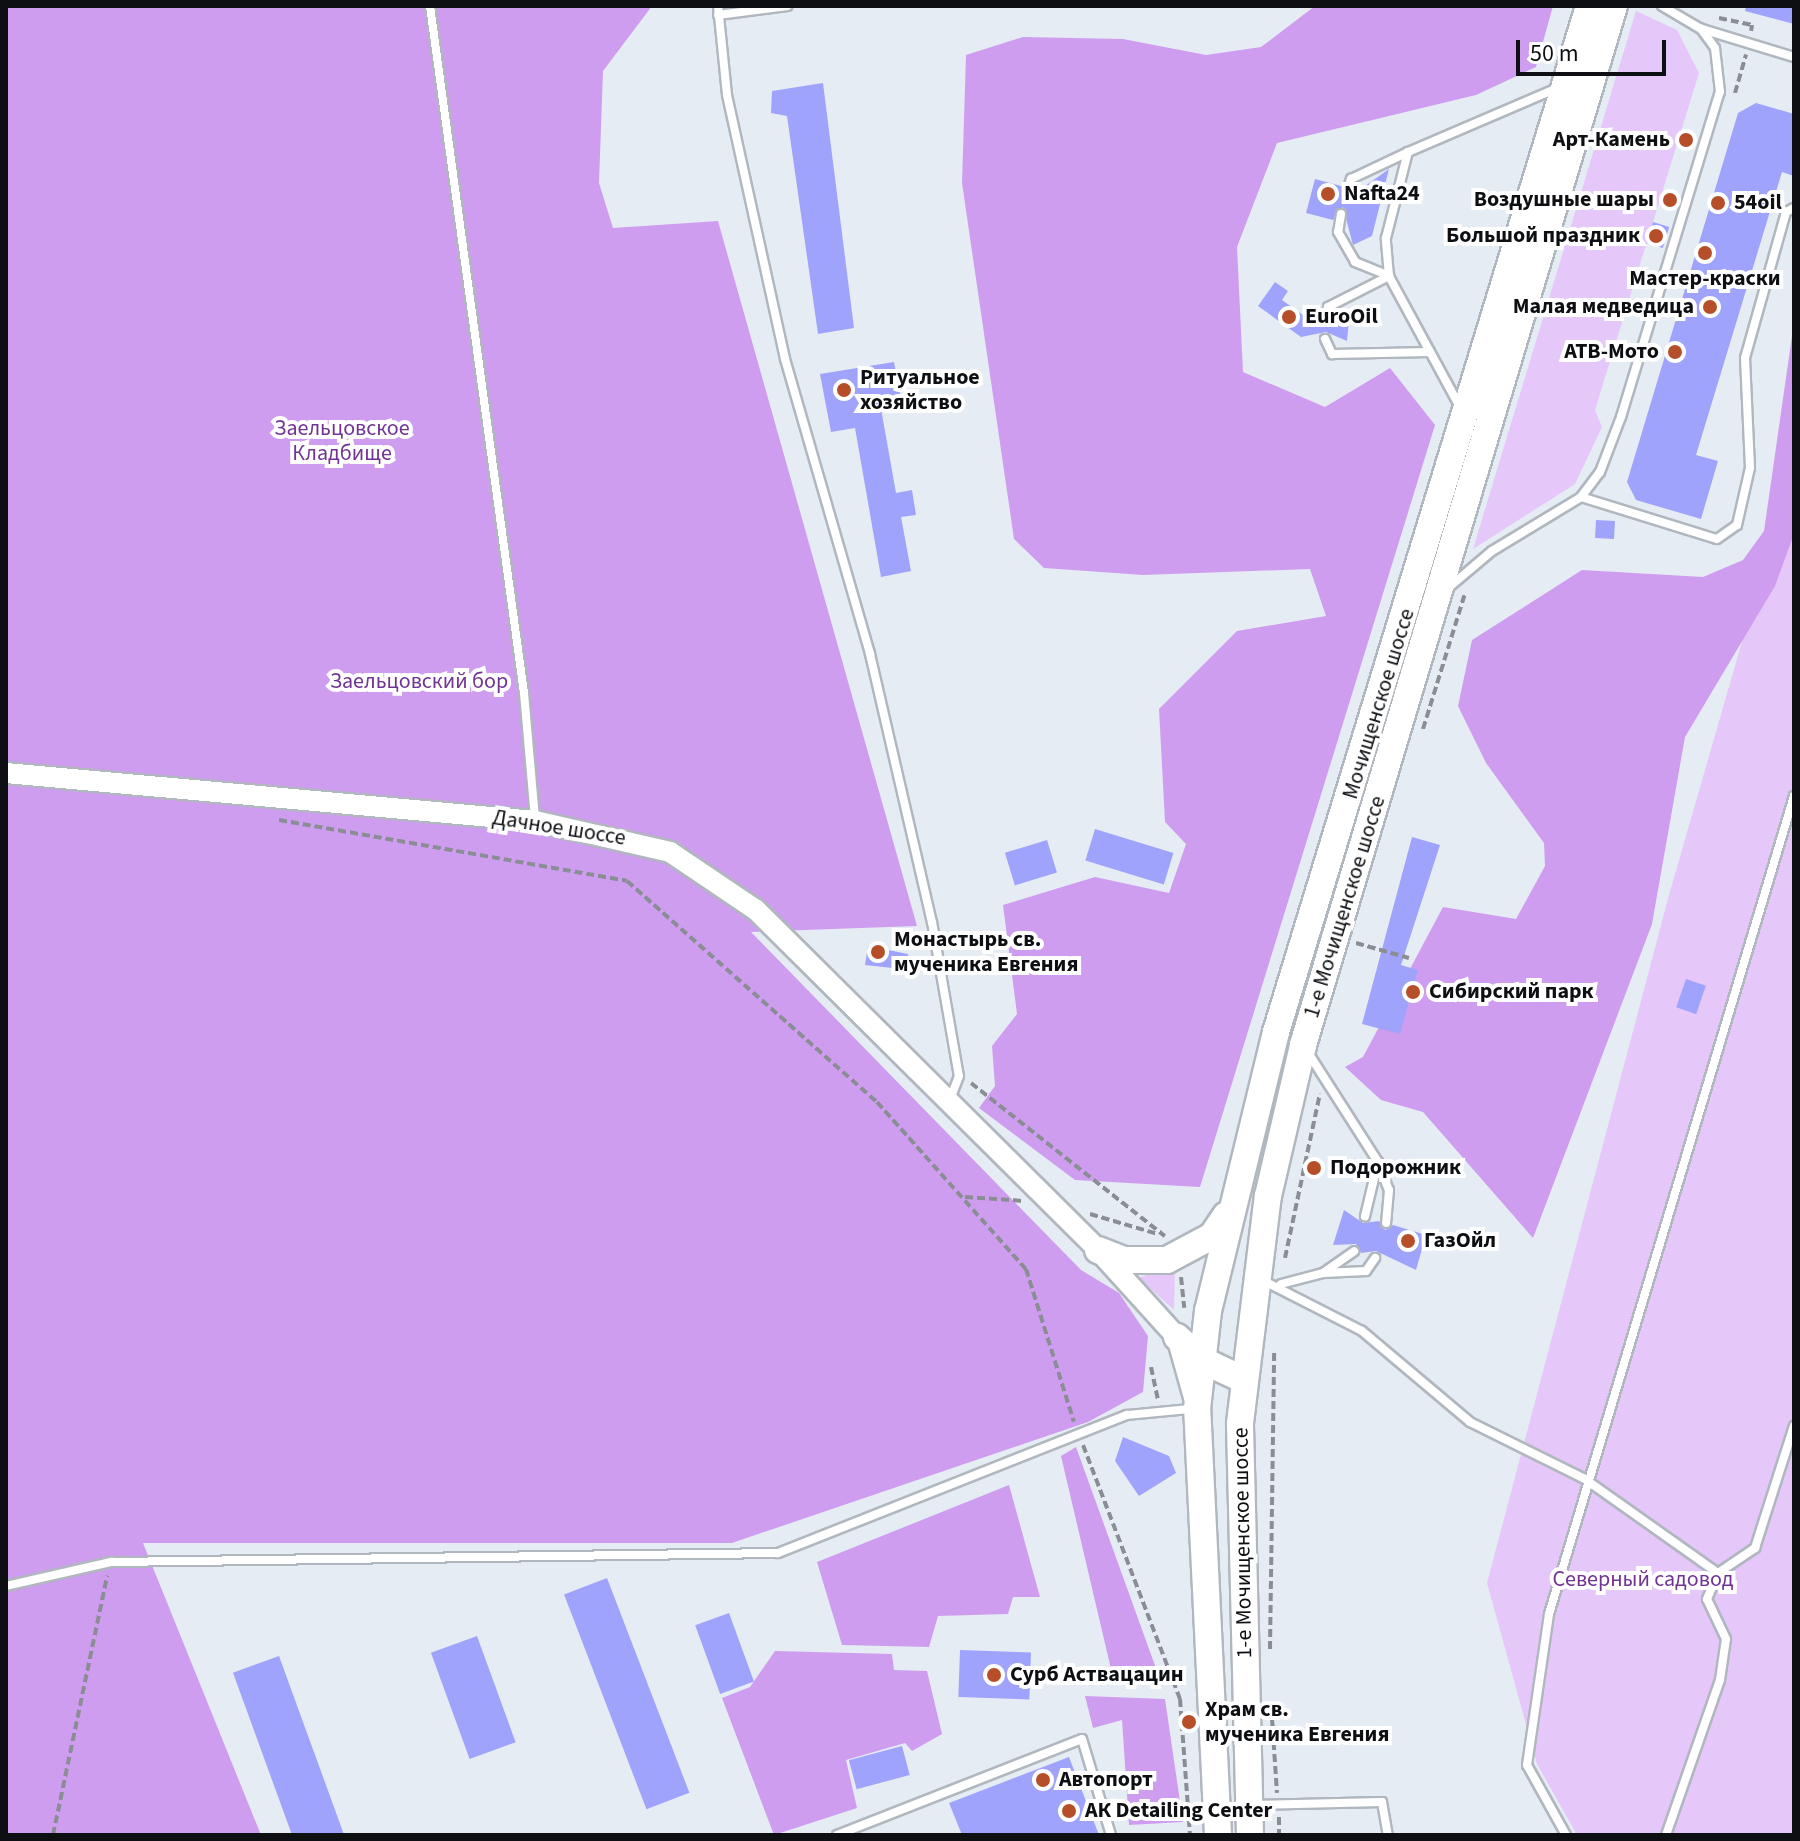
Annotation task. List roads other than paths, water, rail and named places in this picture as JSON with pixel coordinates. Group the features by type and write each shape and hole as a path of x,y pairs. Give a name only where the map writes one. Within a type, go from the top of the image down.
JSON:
{"main road":[{"name":"Мочищенское шоссе","path":"1197,1409 1202,1360 1230,1209 1276,1032 1589,6"},
{"name":"1-е Мочищенское шоссе","path":"1250,1835 1242,1379 1254,1277 1303,1045 1614,6"},
{"path":"1098,1250 1149,1262 1177,1256 1212,1236 1230,1209"},
{"path":"1177,1337 1202,1360 1242,1379"},
{"name":"1-е Мочищенское шоссе","path":"1197,1409 1218,1835"}],"street":[{"name":"Дачное шоссе","path":"6,773 535,821 635,839 713,879 756,910 950,1099 1098,1250 1177,1337"},
{"path":"1177,1337 1197,1409"}],"lane":[{"path":"430,6 524,693 535,821"},
{"path":"787,6 718,10 727,95 785,359 870,654 959,1076 950,1099"},
{"path":"1662,6 1701,29 1794,57"},
{"path":"1440,595 1492,551 1581,497 1600,472 1621,417 1720,92 1722,67 1701,29"},
{"path":"1347,191 1351,179 1566,85"},
{"path":"1408,152 1386,238 1389,276 1466,417"},
{"path":"1581,497 1717,539 1737,525 1750,468 1745,358 1786,212 1794,208"},
{"path":"1341,214 1338,232 1355,262 1389,276"},
{"path":"1327,317 1328,307 1389,276"},
{"path":"1325,339 1332,354 1430,352"},
{"path":"1566,1835 1527,1765 1549,1614 1585,1479 1794,796"},
{"path":"1303,1045 1378,1162 1389,1190 1386,1223"},
{"path":"1365,1216 1378,1162"},
{"path":"1323,1273 1354,1251"},
{"path":"1280,1284 1323,1273 1366,1271 1375,1258"},
{"path":"1254,1277 1280,1284 1362,1331 1470,1422 1585,1479 1718,1573"},
{"path":"6,1586 111,1562 778,1553 1078,1433 1160,1410 1197,1409"},
{"path":"1666,1835 1720,1680 1726,1639 1707,1599 1718,1573 1755,1548 1794,1426"},
{"path":"837,1835 1082,1739 1111,1835"},
{"path":"1249,1806 1382,1802 1388,1835"}],"place":[{"name":"Арт-Камень","path":"1686,140"},
{"name":"Nafta24","path":"1328,194"},
{"name":"Воздушные шары","path":"1670,200"},
{"name":"54oil","path":"1718,203"},
{"name":"Большой праздник","path":"1656,236"},
{"name":"Мастер-краски","path":"1705,253"},
{"name":"Малая медведица","path":"1710,307"},
{"name":"EuroOil","path":"1289,317"},
{"name":"АТВ-Мото","path":"1675,352"},
{"name":"Ритуальное хозяйство","path":"844,390"},
{"name":"Монастырь св. мученика Евгения","path":"878,952"},
{"name":"Сибирский парк","path":"1413,992"},
{"name":"Подорожник","path":"1314,1168"},
{"name":"ГазОйл","path":"1408,1241"},
{"name":"Сурб Аствацацин","path":"994,1675"},
{"name":"Храм св. мученика Евгения","path":"1189,1722"},
{"name":"Автопорт","path":"1043,1780"},
{"name":"АК Detailing Center","path":"1069,1811"}],"park label":[{"name":"Заельцовское Кладбище","path":"342,440"},
{"name":"Заельцовский бор","path":"419,682"},
{"name":"Северный садовод","path":"1643,1580"}]}
